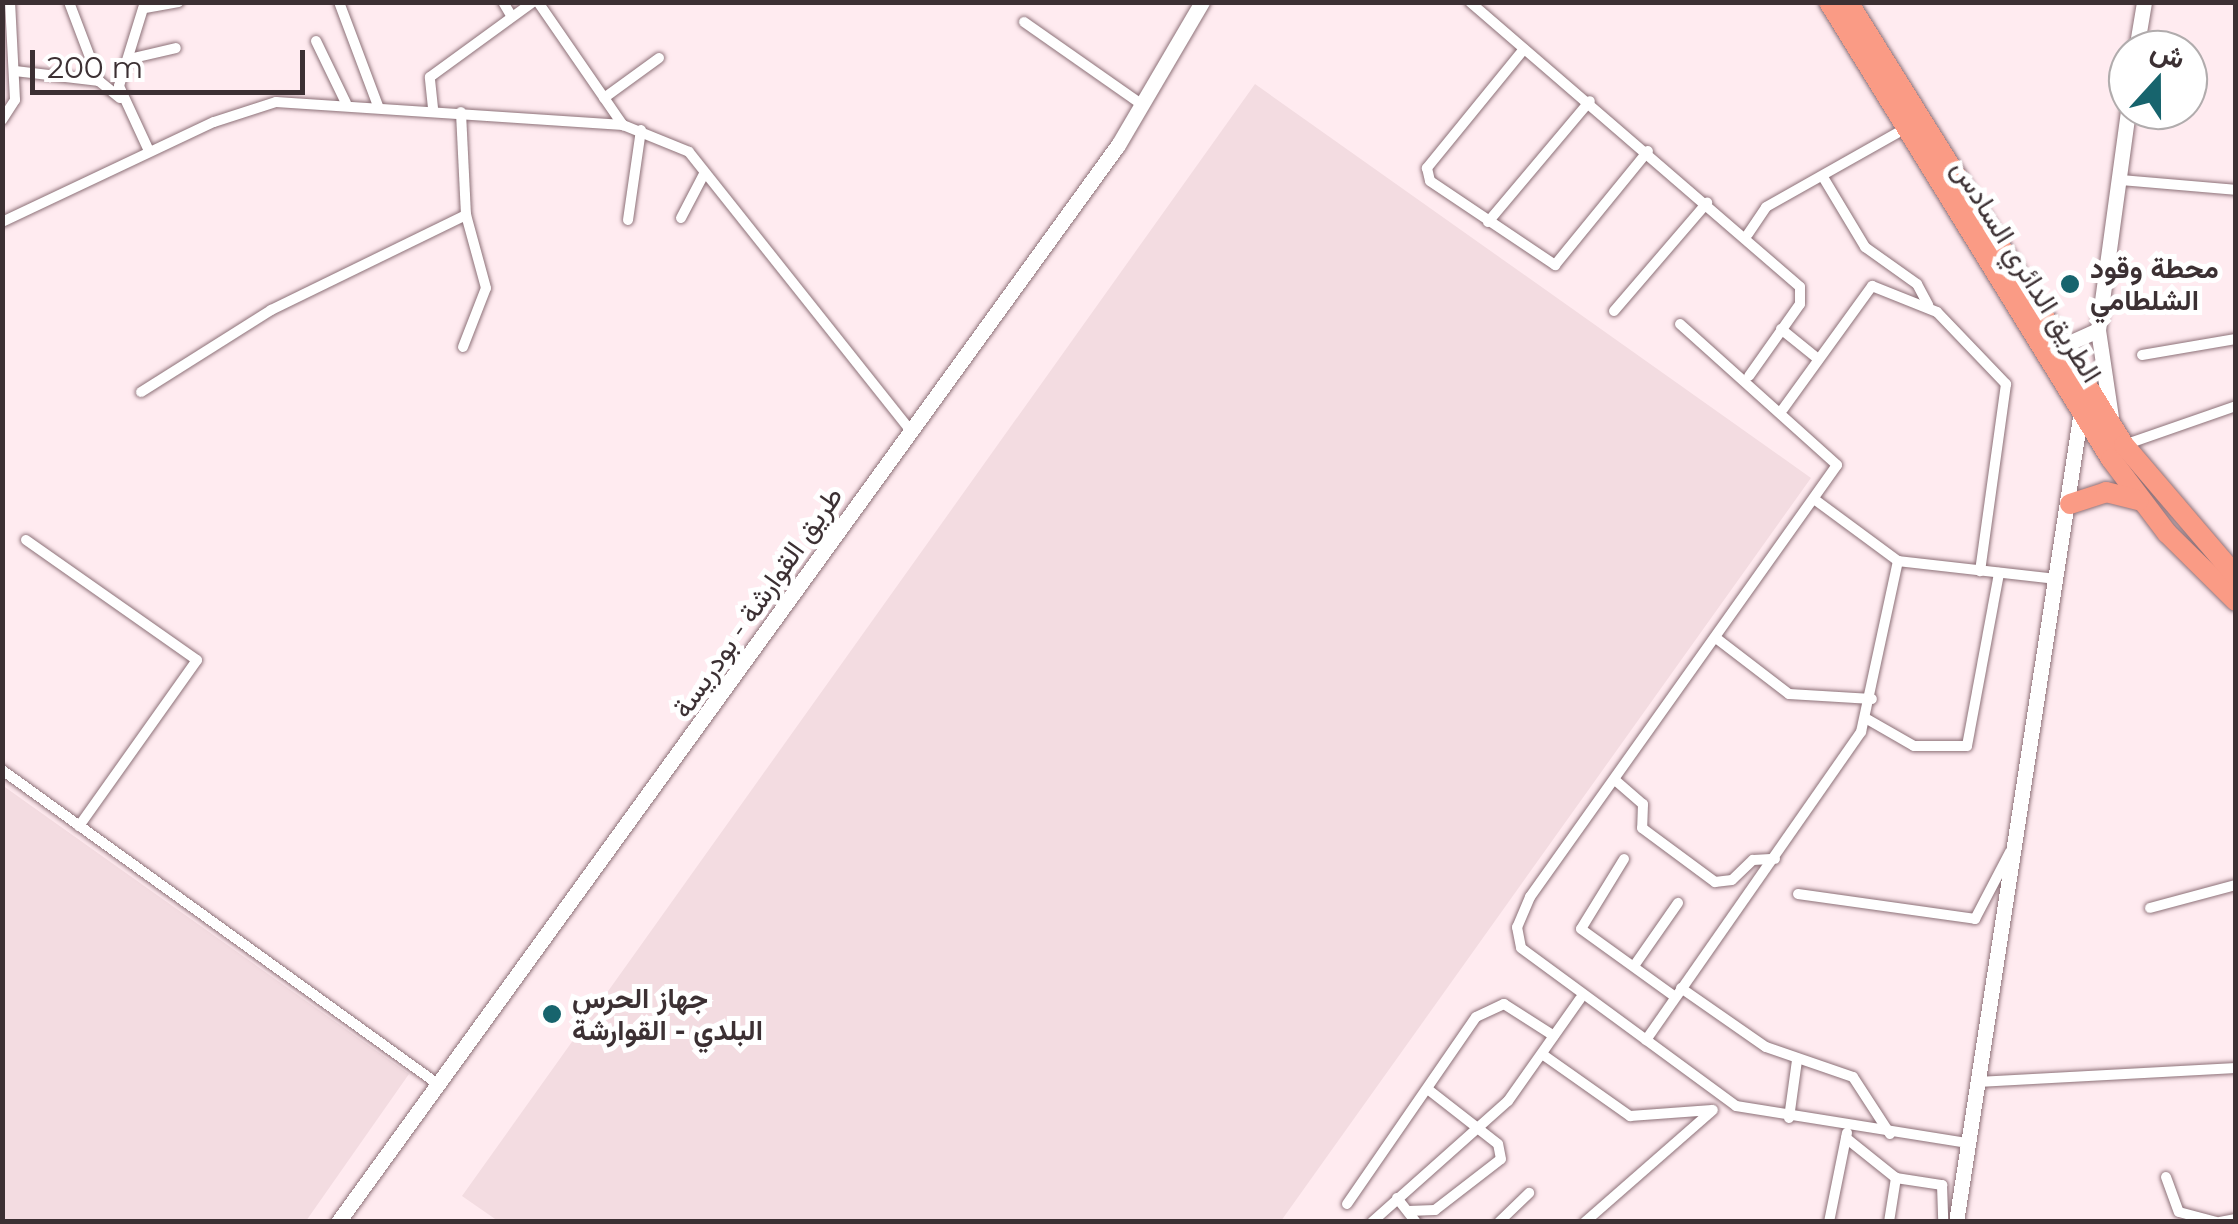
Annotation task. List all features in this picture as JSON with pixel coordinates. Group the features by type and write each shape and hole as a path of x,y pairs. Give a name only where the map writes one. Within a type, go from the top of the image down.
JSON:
{"highway":[{"name":"الطريق الدائري السادس","path":"1829,2 2140,500 2236,601"},
{"name":"الطريق الدائري السادس","path":"1848,2 2124,445 2236,576"},
{"path":"2070,504 2106,492 2140,500"}],"main road":[{"name":"طريق القوارشة - بودريسة","path":"338,1222 1144,106 1202,2"},
{"path":"2139,30 2144,2"},
{"path":"2112,422 2098,330 2126,130"},
{"path":"2062,346 2098,330"},
{"path":"1956,1222 2010,852 2070,504 2081,411"}],"street":[{"path":"2,120 16,100 10,2"},
{"path":"70,2 99,81 120,98 149,151"},
{"path":"120,98 145,5 178,2"},
{"path":"339,2 378,106"},
{"path":"503,2 512,17"},
{"path":"434,108 430,76 535,2 623,125"},
{"path":"1470,2 1748,234 1803,293 1748,376"},
{"path":"1024,22 1144,106"},
{"path":"316,41 346,103"},
{"path":"128,59 176,48"},
{"path":"1524,49 1426,168 1430,180 1556,265 1648,151"},
{"path":"604,98 659,58"},
{"path":"15,71 99,81"},
{"path":"1488,222 1590,101"},
{"path":"2,222 246,109 346,103 623,125 689,152 910,430"},
{"path":"461,112 466,215 486,288 464,347"},
{"path":"1748,234 1766,208 1906,128"},
{"path":"628,220 641,130"},
{"path":"681,218 704,174"},
{"path":"1824,177 1864,247 1923,289 1928,305"},
{"path":"2120,180 2236,190"},
{"path":"1614,311 1707,203"},
{"path":"141,392 271,310 466,215"},
{"path":"1783,409 1872,286 1928,305 2006,384 1980,571"},
{"path":"1680,324 1748,376 1837,458 1814,498 1615,780 1517,927 1526,956 1580,999 1646,1040 1725,1100 1848,1133 1968,1143"},
{"path":"1781,330 1818,359"},
{"path":"2142,354 2236,339"},
{"path":"2124,445 2236,406"},
{"path":"1814,498 1898,561 2056,580"},
{"path":"26,540 197,660 79,826"},
{"path":"1646,1040 1775,859 1867,719 1898,561"},
{"path":"1867,719 1914,746 1967,746 1999,573"},
{"path":"1716,638 1789,694 1872,699"},
{"path":"2,770 438,1085"},
{"path":"1615,780 1643,804 1642,828 1715,882 1732,880 1753,860 1775,859"},
{"path":"1798,894 1976,919 2010,852"},
{"path":"1624,859 1580,924 1634,966 1797,1060 1853,1077 1890,1134"},
{"path":"2150,908 2236,885"},
{"path":"1634,966 1678,902"},
{"path":"1372,1222 1476,1129 1542,1054 1580,999"},
{"path":"1347,1204 1490,1008 1520,1009 1554,1036"},
{"path":"1542,1054 1630,1116 1712,1110"},
{"path":"1788,1118 1797,1060"},
{"path":"1978,1082 2236,1068"},
{"path":"1408,1211 1436,1210 1501,1159 1476,1129 1429,1090"},
{"path":"1584,1222 1725,1100"},
{"path":"1848,1133 1896,1178 1942,1185 1944,1222"},
{"path":"1829,1222 1848,1133"},
{"path":"2166,1177 2179,1212 2218,1222 2236,1219"},
{"path":"1889,1222 1896,1178"},
{"path":"1499,1222 1529,1193"},
{"path":"1397,1198 1416,1222"}],"shaded area":[{"path":"1255,84 1811,478 1281,1221 498,1221 462,1196"},
{"path":"2,785 409,1074 306,1221 3,1221"}],"place":[{"name":"محطة وقود الشلطامي","path":"2070,284"},
{"name":"جهاز الحرس البلدي - القوارشة","path":"552,1014"}]}
